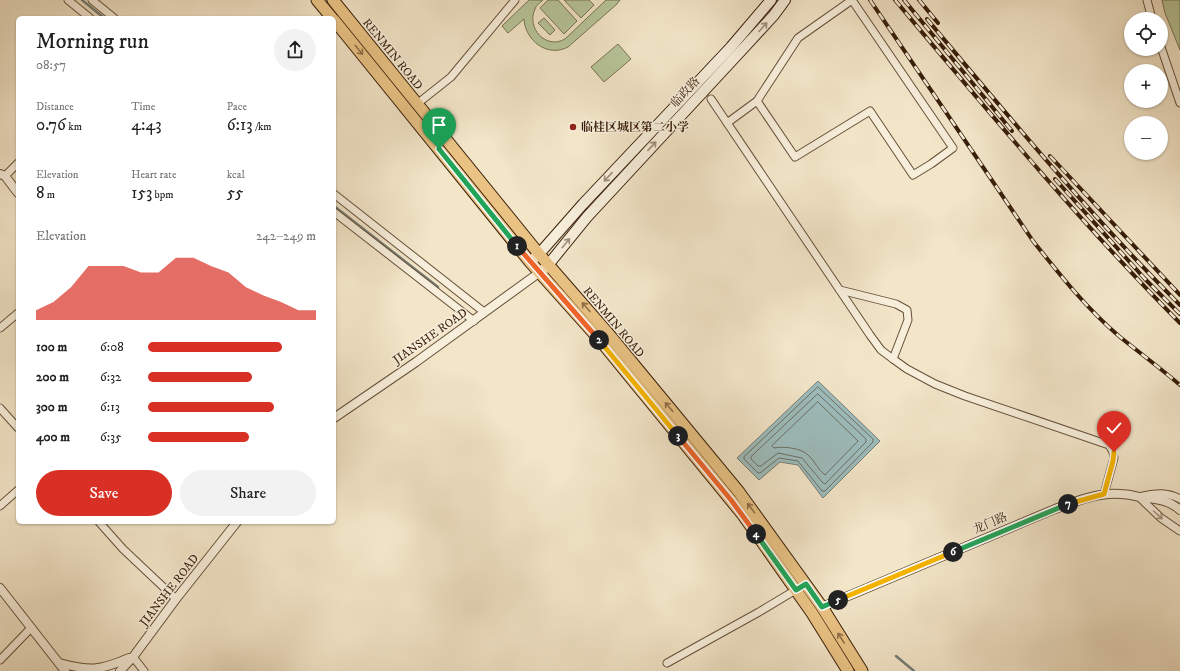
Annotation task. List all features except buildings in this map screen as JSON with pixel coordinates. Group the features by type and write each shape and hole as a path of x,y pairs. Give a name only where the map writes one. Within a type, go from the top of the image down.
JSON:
{"main road":[{"name":"RENMIN ROAD","path":"318,0 331,16"},
{"name":"RENMIN ROAD","path":"332,0 417,104 535,258 540,272 599,339 731,500 796,590 848,671"},
{"name":"临政路","path":"540,272 548,265 587,217 735,50 771,0"},
{"name":"临政路","path":"535,258 583,204 735,50 774,14 785,0"},
{"name":"RENMIN ROAD","path":"336,23 535,258 548,265 607,332 740,492 822,607 862,671"}],"street":[{"path":"68,0 88,16"},
{"path":"92,0 112,16"},
{"path":"417,104 451,77 515,0"},
{"path":"727,123 757,102 798,38 852,0 953,148 913,175 870,111 794,157 757,102"},
{"path":"1147,0 1150,12"},
{"path":"1164,56 1180,103"},
{"path":"711,99 881,350 907,369 935,384 965,396 1109,445 1114,452 1114,458 1104,494"},
{"path":"16,165 3,175 16,191"},
{"path":"336,197 484,312"},
{"path":"336,214 474,321"},
{"name":"JIANSHE ROAD","path":"336,417 474,321 484,312 540,272"},
{"path":"840,290 896,304 907,310 908,320 893,359"},
{"path":"0,328 16,315"},
{"path":"0,408 16,426"},
{"path":"0,506 16,492"},
{"name":"龙门路","path":"822,607 1078,500 1104,494 1122,494 1177,501"},
{"path":"1139,497 1161,518 1180,531"},
{"path":"1177,501 1180,510"},
{"path":"101,524 123,549 176,599"},
{"name":"JIANSHE ROAD","path":"120,671 133,657 176,599 235,524"},
{"path":"667,663 806,584"},
{"path":"0,588 60,667 65,671"},
{"path":"0,660 31,628"},
{"path":"60,667 100,669 133,657"},
{"path":"124,671 133,657"},
{"path":"133,657 144,671"}],"green space":[{"path":"529,0 543,0 536,6 533,16 533,23 536,30 545,39 551,42 558,42 565,39 606,0 620,0 568,47 560,50 552,50 545,49 533,40 525,27 524,19 508,33 502,26"},
{"path":"548,0 558,0 577,21 564,34 540,8"},
{"path":"564,0 589,0 594,5 581,18"},
{"path":"1162,0 1180,0 1180,50 1168,20 1168,12 1165,12"},
{"path":"544,18 555,30 550,35 538,23"},
{"path":"618,44 631,59 604,82 591,67"}],"water":[{"path":"818,381 880,441 823,498 798,465 780,462 759,480 737,458"}],"waterway":[{"path":"82,0 102,16"},
{"path":"336,208 438,287"},
{"path":"896,656 914,671"}],"railway":[{"path":"870,0 1043,254 1096,315 1120,337 1180,385"},
{"path":"895,0 999,124 1070,205 1180,323"},
{"path":"904,0 1012,131"},
{"path":"919,0 938,23"},
{"path":"927,19 1019,129 1082,201 1180,305"},
{"path":"1050,156 1180,295"},
{"path":"1055,179 1145,279 1180,314"}],"place":[{"name":"临桂区城区第二小学","path":"573,127"}],"route":[{"path":"439,149 530,262 599,339 731,500 796,590 806,584 822,607 1055,509 1078,500 1104,494 1114,452"}]}
